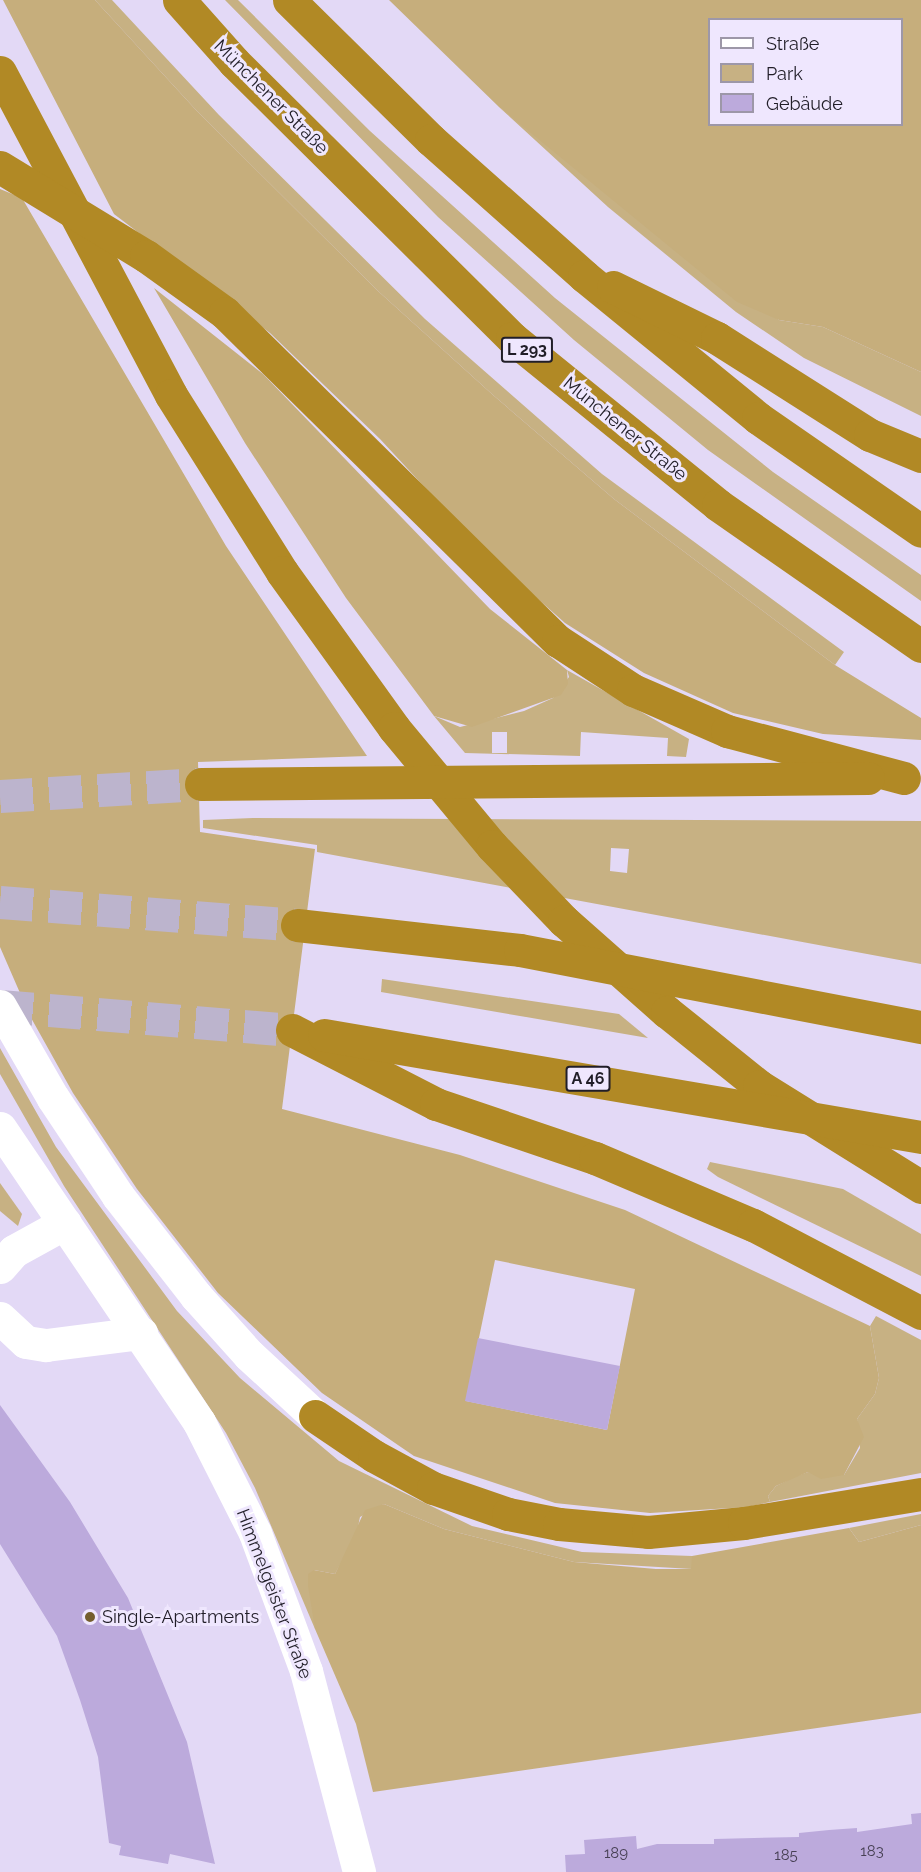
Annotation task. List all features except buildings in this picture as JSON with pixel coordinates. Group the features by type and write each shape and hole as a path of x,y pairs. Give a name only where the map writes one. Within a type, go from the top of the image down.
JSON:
{"highway":[{"name":"Münchener Straße","path":"179,0 234,62 512,338 718,505 921,646"},
{"path":"289,0 431,140 584,276 758,418 921,531"},
{"path":"0,72 171,395 282,572 401,737 492,846 556,913 658,1004 759,1086 921,1187"},
{"path":"0,167 146,256 225,313 558,641 633,690 727,731 913,778"},
{"path":"584,276 679,316 870,435 921,456"},
{"path":"201,784 913,778"},
{"path":"297,925 520,950 921,1027"},
{"name":"A 46","path":"921,1137 292,1030 436,1104 595,1158 753,1226 921,1313"},
{"path":"315,1416 374,1456 433,1488 508,1514 559,1524 648,1532 744,1524 921,1494"}],"street":[{"path":"0,1006 53,1098 118,1196 211,1313 315,1416"},
{"name":"Himmelgeister Straße","path":"0,1128 141,1333 199,1422 255,1533 306,1671 359,1872"},
{"path":"0,1267 14,1251 65,1223"},
{"path":"0,1318 27,1342 46,1346 141,1333"}],"green space":[{"path":"95,0 112,0 219,115 425,319 602,474 844,652 835,665 614,499 493,395 378,291 196,110"},
{"path":"225,0 238,0 370,131 555,298 773,472 921,575 921,601 708,450 574,340 438,217"},
{"path":"499,107 779,320 823,327 921,372 921,416 804,358 736,312 608,207"},
{"path":"567,670 689,739 686,757 667,756 668,738 581,732 580,756 465,753 434,716 460,727 524,711 553,698 569,677","holes":["492,732 507,732 507,753 492,753"]},
{"path":"253,818 921,821 921,964 317,852 317,845 203,828 203,820","holes":["611,848 629,849 627,873 610,871"]},
{"path":"382,979 619,1014 648,1038 381,992"},
{"path":"0,1048 56,1147 177,1311 240,1378 339,1461 472,1526 582,1552 692,1556 692,1569 574,1562 444,1529 384,1504 360,1517 357,1532 335,1574 314,1570 315,1629 255,1488 226,1433 64,1186 0,1074"},
{"path":"710,1162 843,1189 921,1234 921,1276 718,1177 707,1169"},
{"path":"0,1183 22,1214 18,1226 0,1211"},
{"path":"876,1316 921,1340 921,1473 770,1502 768,1496 776,1486 794,1477 808,1472 844,1475 860,1448 857,1419 875,1394 879,1378 870,1326"},
{"path":"921,1514 921,1525 859,1542 849,1528"}],"shaded area":[{"path":"3,0 95,0 196,110 378,291 493,395 614,499 835,665 921,718 921,740 823,734 733,713 644,673 565,623 483,550 380,439 270,333 114,214"},
{"path":"389,0 921,0 921,372 823,327 779,320 737,302 499,107"},
{"path":"0,189 22,198 226,546 367,756 198,762 200,832 315,849 282,1109 460,1155 625,1210 870,1326 879,1378 875,1394 857,1419 864,1437 844,1475 821,1479 808,1472 776,1486 768,1496 770,1502 747,1507 650,1513 555,1503 414,1456 322,1393 218,1293 137,1189 73,1093 30,1016 0,947","holes":["495,1260 635,1289 607,1430 466,1401"]},
{"path":"154,288 263,374 490,609 567,670 568,684 561,695 472,727 434,716 346,598 245,443"},
{"path":"384,1504 444,1529 574,1562 656,1569 691,1569 692,1556 849,1528 859,1542 921,1525 921,1713 373,1792 356,1724 315,1629 308,1574 314,1570 335,1574 365,1510"}],"tunnel":[{"path":"0,796 201,784"},
{"path":"0,902 297,925"},
{"path":"0,1006 292,1030"}],"place":[{"name":"Single-Apartments","path":"90,1617"}]}
